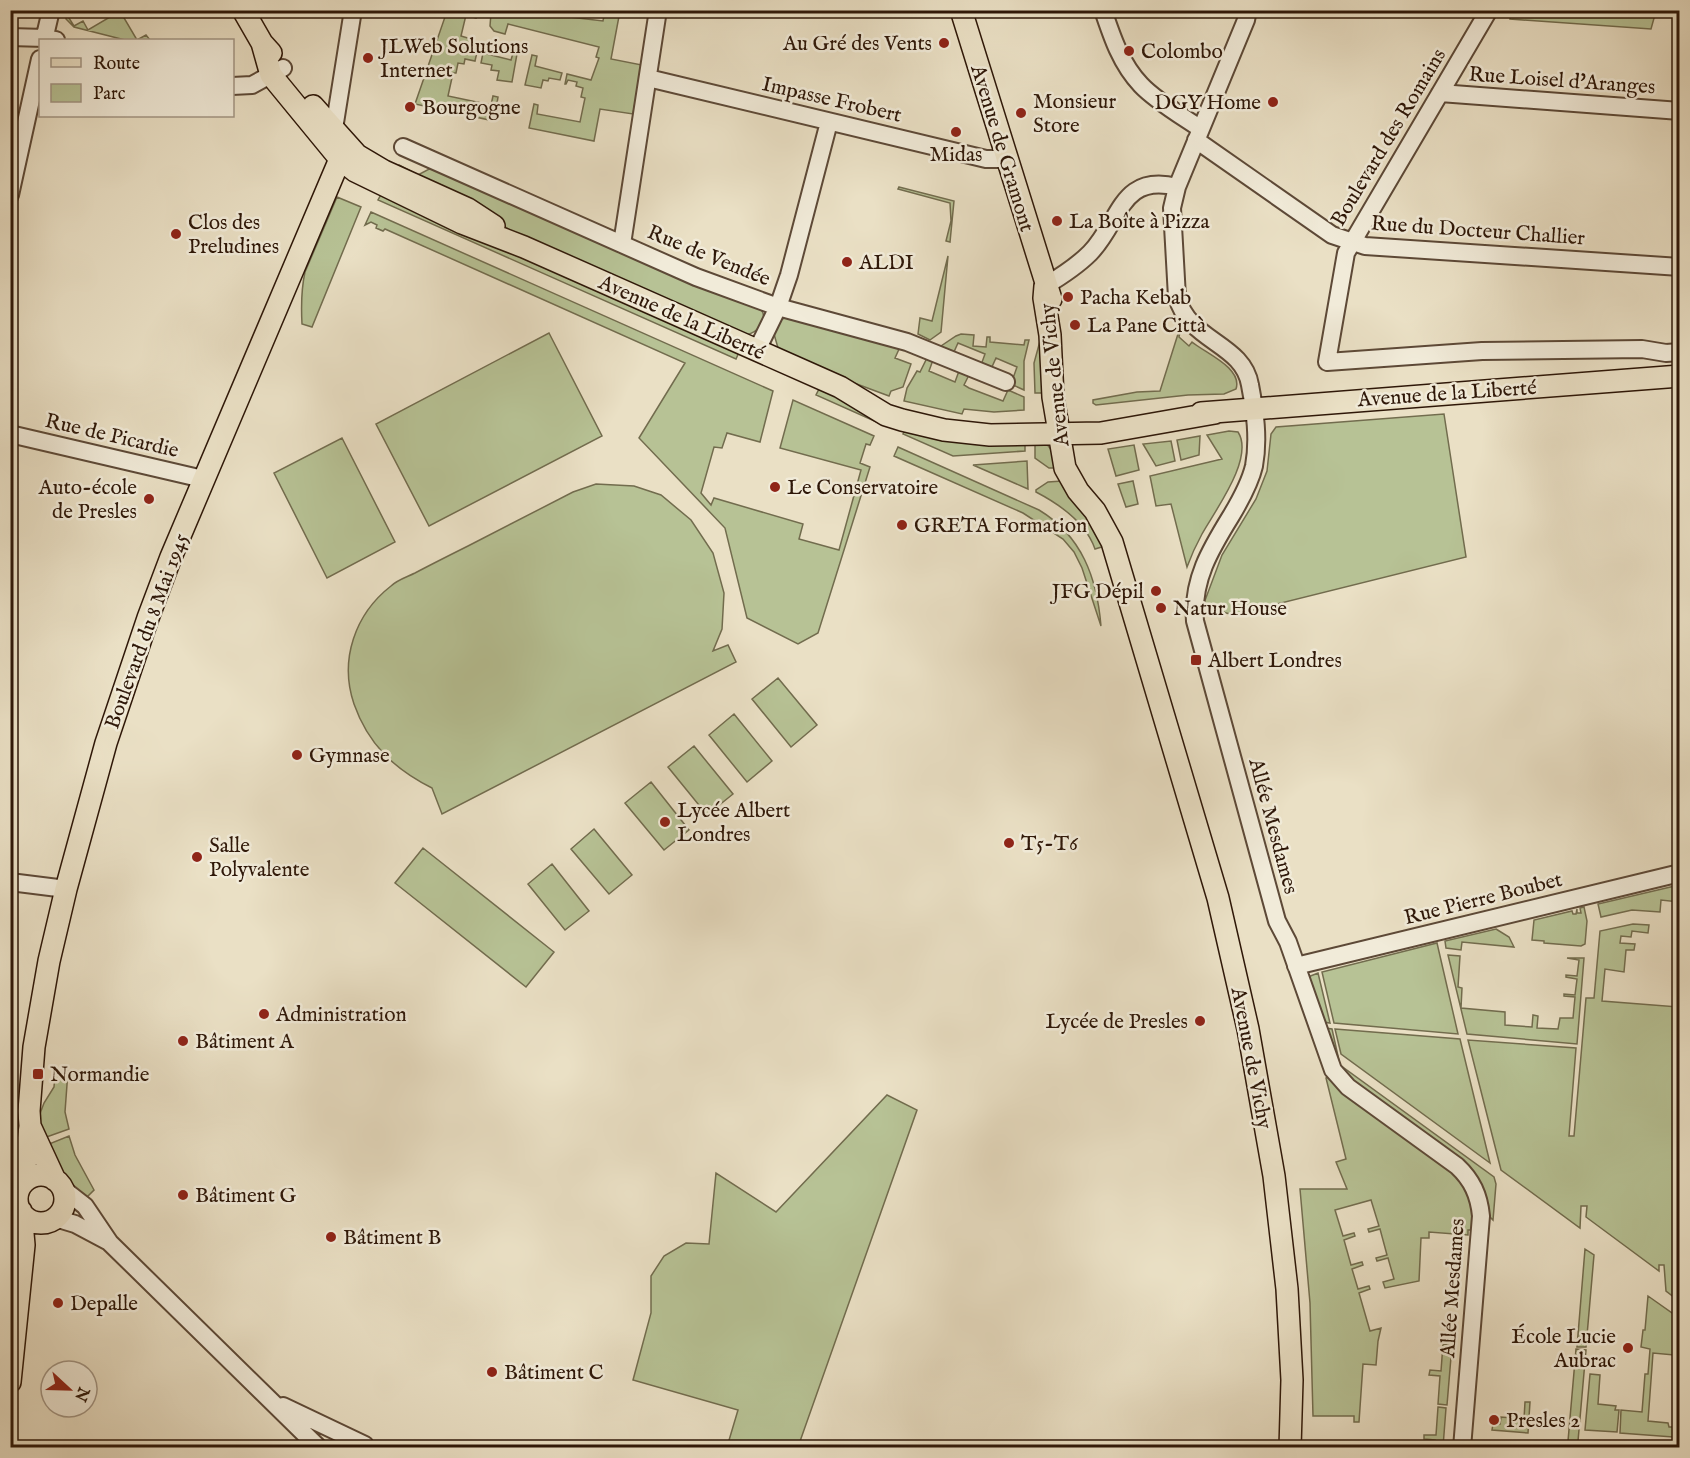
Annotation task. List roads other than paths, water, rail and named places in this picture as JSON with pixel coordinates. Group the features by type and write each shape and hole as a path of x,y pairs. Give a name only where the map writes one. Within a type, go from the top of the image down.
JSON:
{"main road":[{"path":"243,10 277,71 334,129 348,157"},
{"name":"Avenue de Gramont","path":"961,10 1045,286"},
{"name":"Avenue de la Liberté","path":"277,71 348,157 355,171 462,223 524,247 840,387 886,415 944,430 990,435 1065,427 1130,416 1215,413 1680,376"},
{"name":"Boulevard du 8 Mai 1945","path":"10,1382 24,1245 18,1197 30,1126 29,1100 34,1047 66,889 91,794 152,608 203,479 348,157"},
{"name":"Avenue de Vichy","path":"1045,286 1044,298 1050,335 1053,397 1065,427 1065,468 1078,491 1095,511 1112,542 1218,898 1248,1029 1274,1176 1287,1289 1292,1380 1290,1448"},
{"name":"Boulevard du 8 Mai 1945","path":"30,1126 59,1184"},
{"path":"24,1245 50,1220 63,1207 65,1194 59,1184 42,1175 29,1179 18,1197 31,1220 50,1220"}],"street":[{"path":"48,39 51,10"},
{"path":"334,129 353,10"},
{"path":"622,244 658,10"},
{"name":"Rue du Docteur Challier","path":"1102,10 1115,46 1142,86 1198,135 1332,236 1365,246 1680,267"},
{"name":"Allée Mesdames","path":"1248,10 1246,20 1177,187 1172,208 1180,307 1195,328 1238,360 1250,381 1256,425 1253,468 1241,499 1214,544 1200,574 1194,606 1199,637 1274,910 1333,1070 1348,1087 1457,1166 1466,1174 1477,1194 1481,1216 1462,1448"},
{"name":"Boulevard des Romains","path":"1489,10 1346,254 1327,362 1482,351 1642,350 1680,352"},
{"path":"10,37 39,39"},
{"path":"10,195 39,64"},
{"path":"234,86 252,85 277,71"},
{"name":"Impasse Frobert","path":"648,78 986,159 1007,159"},
{"name":"Rue Loisel d'Aranges","path":"1440,93 1680,111"},
{"path":"757,350 778,307 789,275 828,122"},
{"name":"Rue de Vendée","path":"403,147 696,277 778,307 907,342 1006,382"},
{"path":"1045,286 1090,253 1130,196 1140,187 1162,183 1177,187"},
{"name":"Rue de Picardie","path":"10,434 203,479"},
{"name":"Rue Pierre Boubet","path":"1296,966 1680,873"},
{"path":"10,882 66,889"},
{"name":"Boulevard du 8 Mai 1945","path":"59,1184 85,1206 110,1243 319,1448"},
{"name":"Boulevard du 8 Mai 1945","path":"50,1220 75,1224 110,1243"},
{"name":"Boulevard du 8 Mai 1945","path":"269,1400 367,1447"}],"place":[{"name":"Au Gré des Vents","path":"944,43"},
{"name":"Colombo","path":"1129,51"},
{"name":"JLWeb Solutions Internet","path":"368,58"},
{"name":"DGY Home","path":"1273,102"},
{"name":"Bourgogne","path":"410,107"},
{"name":"Monsieur Store","path":"1021,113"},
{"name":"Midas","path":"956,132"},
{"name":"La Boîte à Pizza","path":"1057,221"},
{"name":"Clos des Preludines","path":"176,234"},
{"name":"ALDI","path":"847,262"},
{"name":"Pacha Kebab","path":"1068,297"},
{"name":"La Pane Città","path":"1075,325"},
{"name":"Le Conservatoire","path":"775,487"},
{"name":"Auto-école de Presles","path":"149,499"},
{"name":"GRETA Formation","path":"902,525"},
{"name":"JFG Dépil","path":"1156,591"},
{"name":"Natur House","path":"1161,608"},
{"name":"Albert Londres","path":"1196,660"},
{"name":"Gymnase","path":"297,755"},
{"name":"Lycée Albert Londres","path":"665,822"},
{"name":"T5-T6","path":"1009,843"},
{"name":"Salle Polyvalente","path":"197,857"},
{"name":"Administration","path":"264,1014"},
{"name":"Lycée de Presles","path":"1200,1021"},
{"name":"Bâtiment A","path":"183,1041"},
{"name":"Normandie","path":"38,1074"},
{"name":"Bâtiment G","path":"183,1195"},
{"name":"Bâtiment B","path":"331,1237"},
{"name":"Depalle","path":"58,1303"},
{"name":"École Lucie Aubrac","path":"1628,1348"},
{"name":"Bâtiment C","path":"492,1372"},
{"name":"Presles 2","path":"1494,1420"}]}
